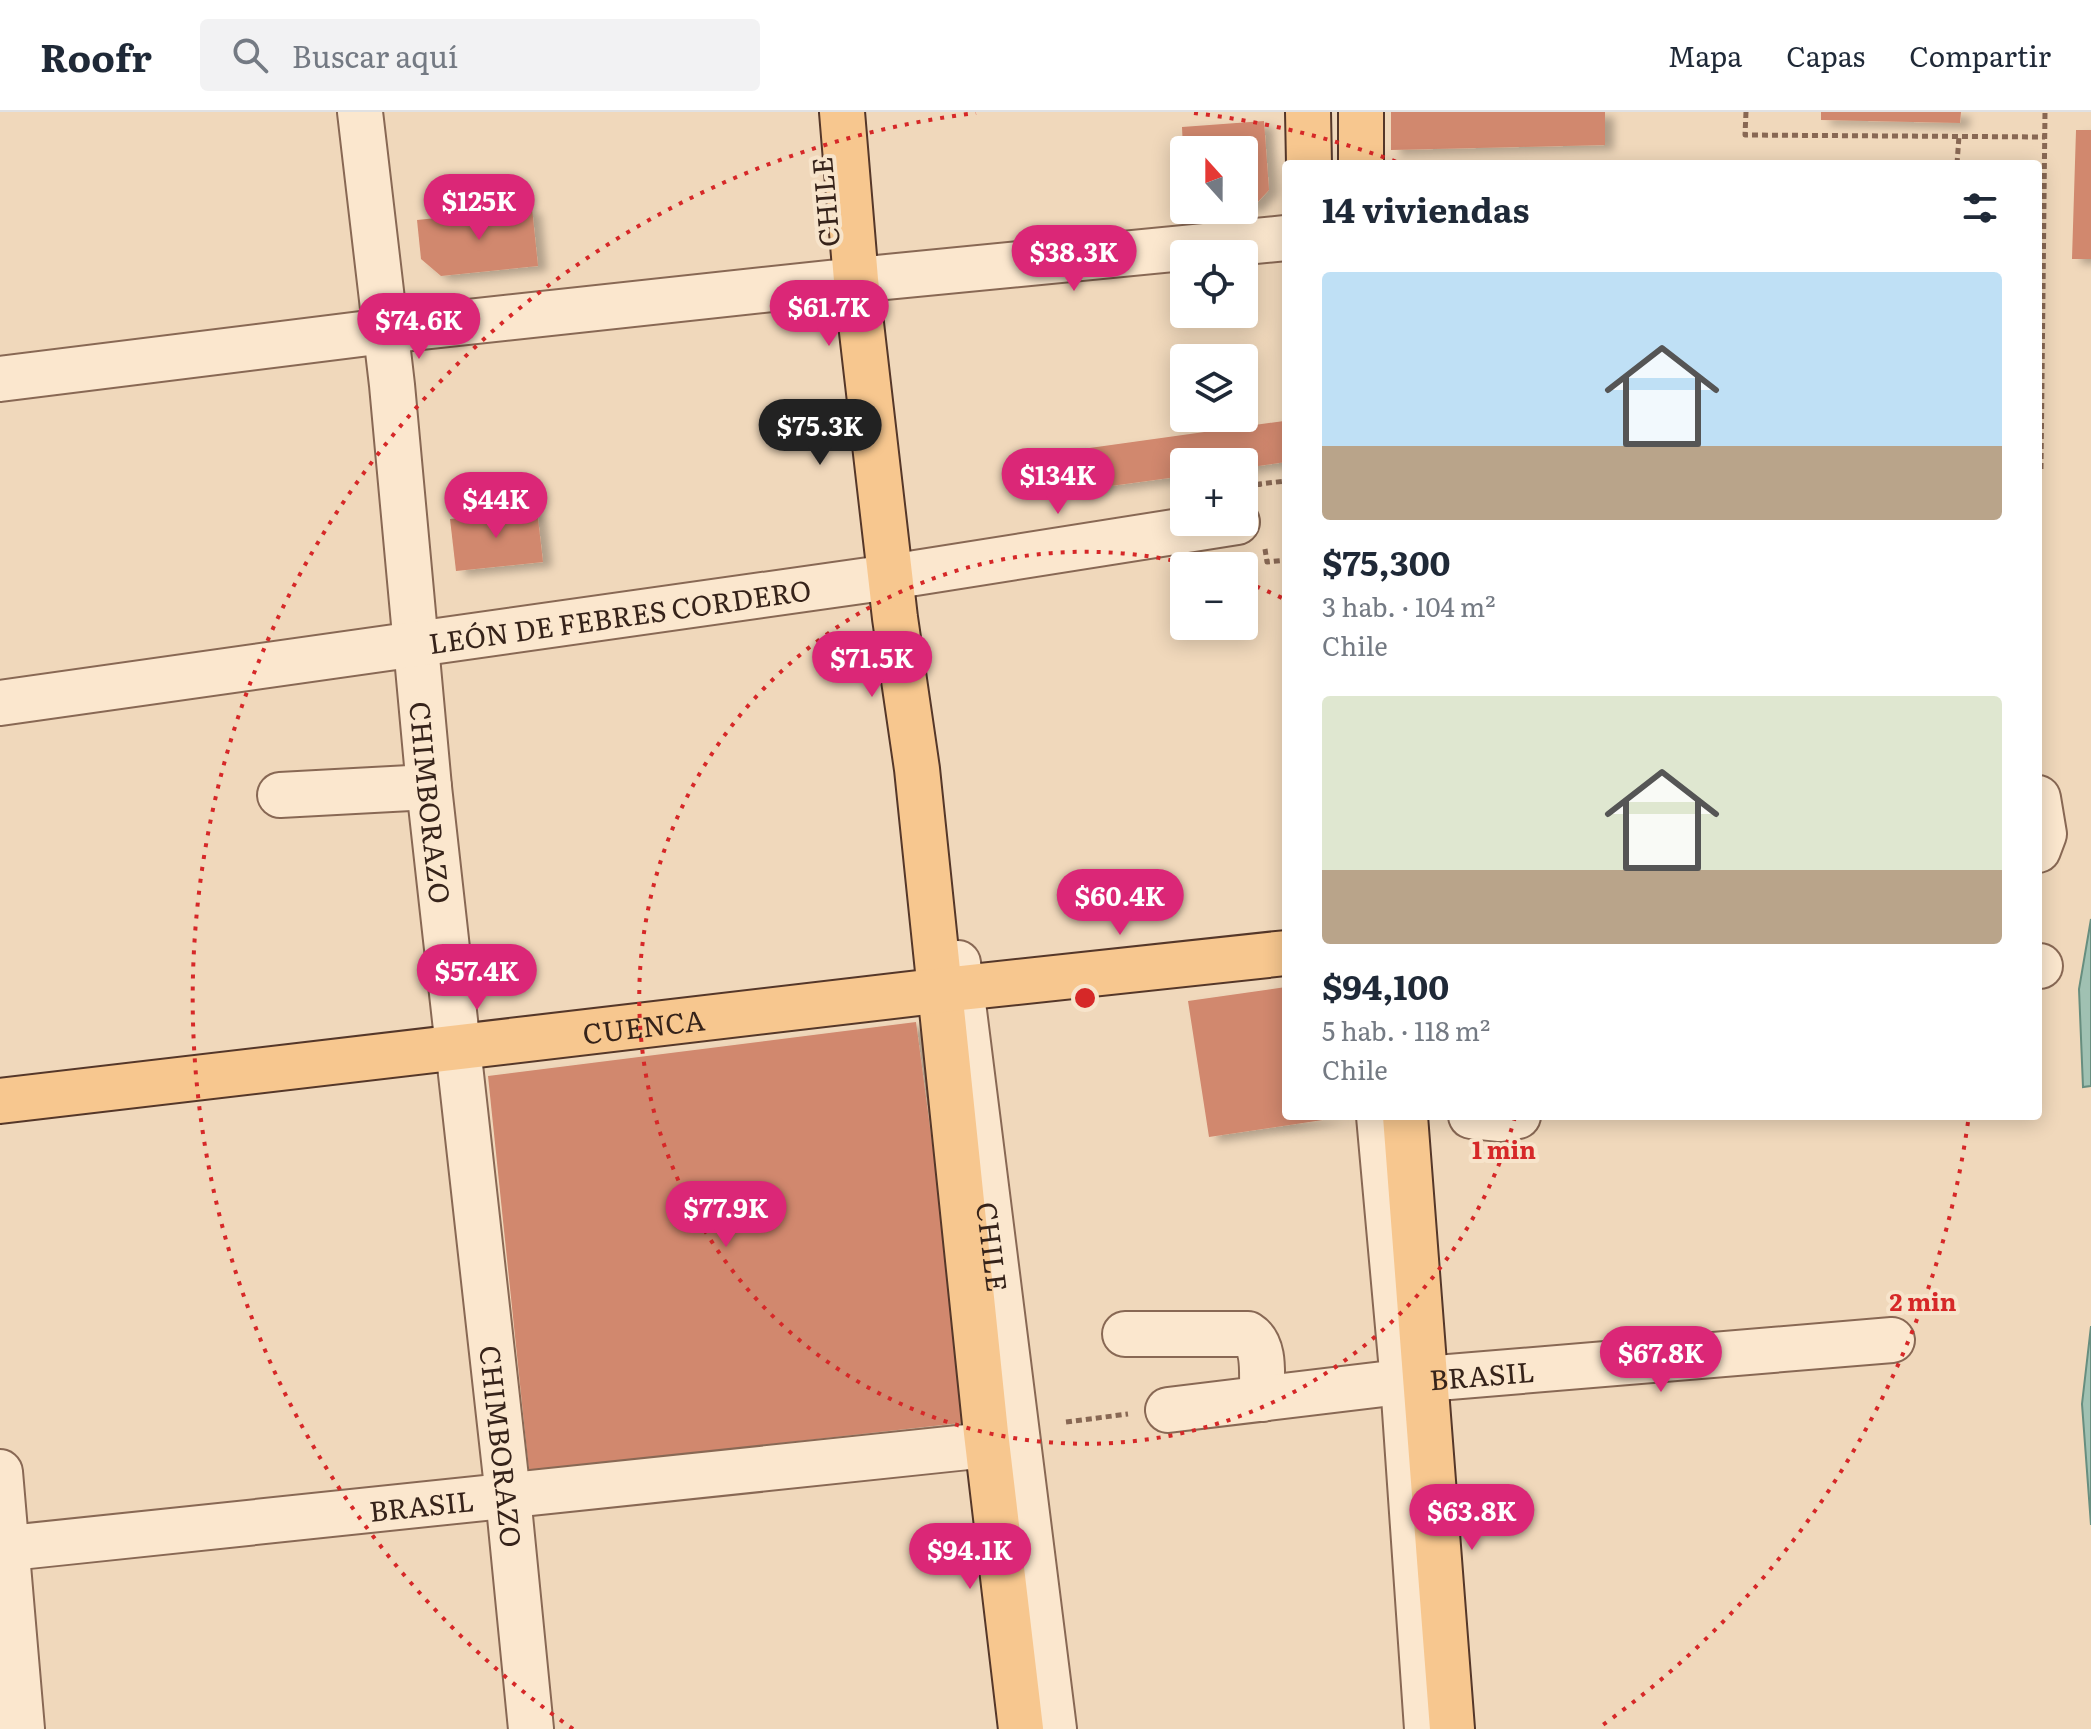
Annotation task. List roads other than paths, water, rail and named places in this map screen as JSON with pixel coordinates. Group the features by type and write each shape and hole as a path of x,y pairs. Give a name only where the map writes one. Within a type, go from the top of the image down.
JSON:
{"main road":[{"name":"CHILE","path":"815,112 844,281 884,591 917,769"},
{"name":"CHILE","path":"842,112 844,281"},
{"path":"1308,112 1309,160"},
{"path":"1361,112 1361,160"},
{"name":"CUENCA","path":"0,1101 951,989 1282,953"},
{"name":"CHILE","path":"951,989 987,1445 1021,1729"},
{"path":"1407,1120 1414,1381 1452,1729"}],"street":[{"name":"CHIMBORAZO","path":"360,112 531,1729"},
{"path":"0,379 385,331 844,281 1282,238"},
{"name":"LEÓN DE FEBRES CORDERO","path":"0,703 418,643 884,591 1170,535"},
{"name":"CHILE","path":"917,769 941,835 951,989 1054,1729"},
{"path":"280,795 429,787"},
{"path":"1380,1120 1414,1381 1427,1729"},
{"path":"1125,1334 1248,1334 1255,1339 1260,1350 1262,1399"},
{"name":"BRASIL","path":"1168,1410 1414,1381 1892,1340"},
{"name":"BRASIL","path":"3,1549 987,1445"},
{"path":"0,1472 3,1549 22,1729"}]}
